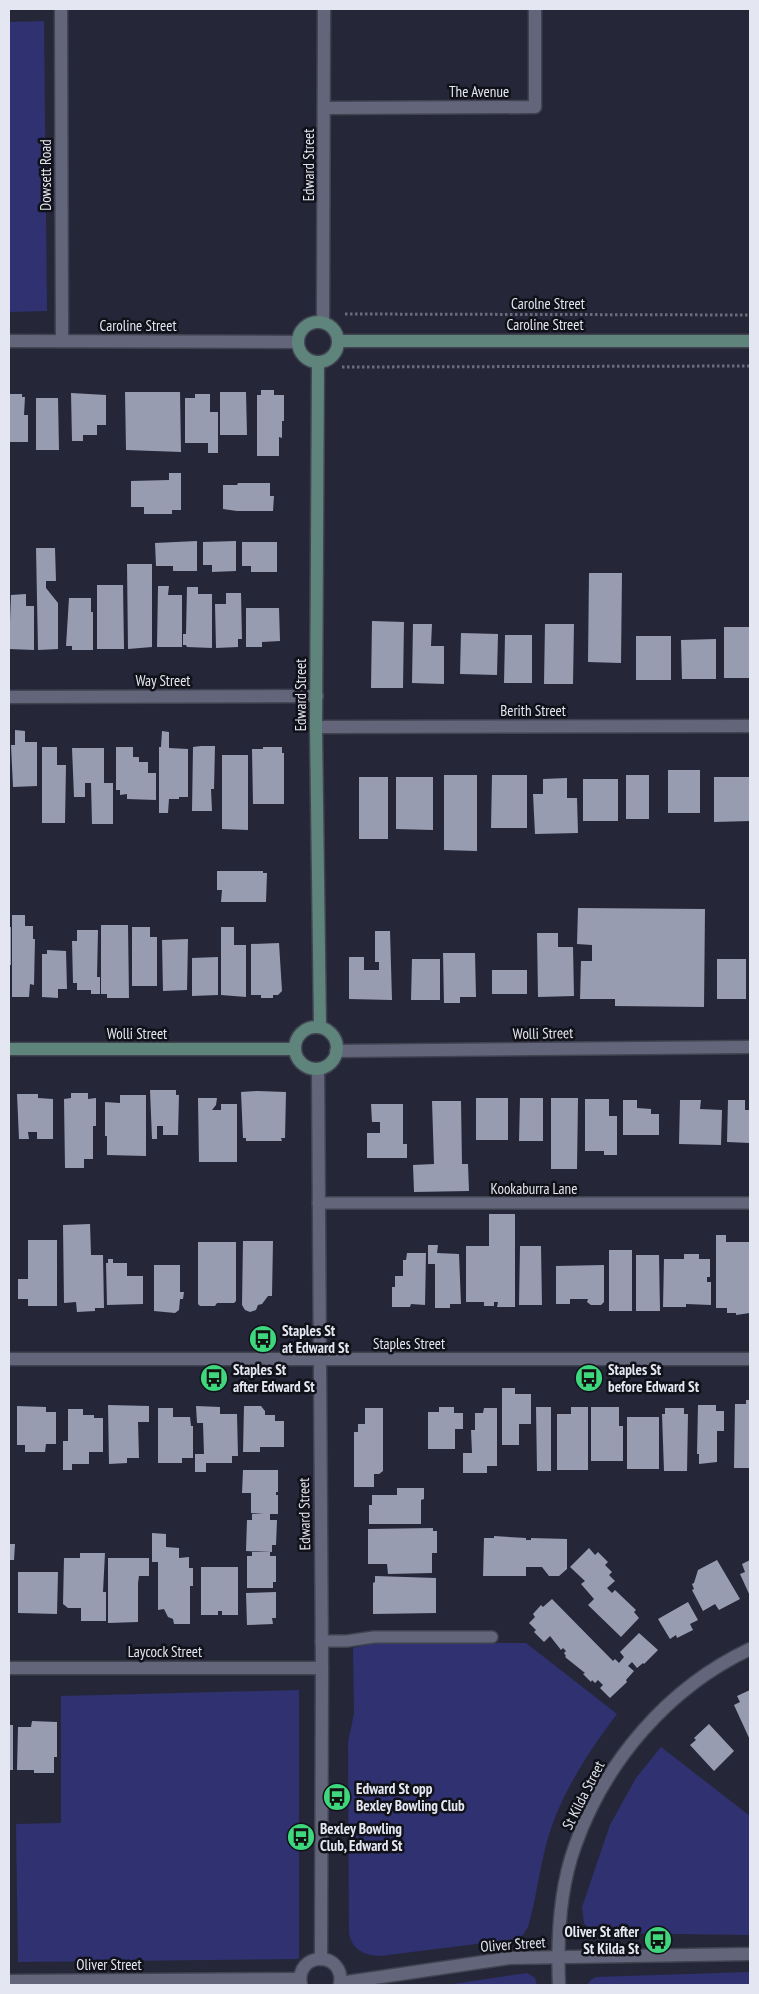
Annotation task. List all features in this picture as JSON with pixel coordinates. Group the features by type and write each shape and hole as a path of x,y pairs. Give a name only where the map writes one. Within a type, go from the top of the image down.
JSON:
{"street":[{"name":"Dowsett Road","path":"61,9 62,342"},
{"name":"Edward Street","path":"323,322 324,9"},
{"name":"The Avenue","path":"324,108 535,107 535,9"},
{"path":"323,322 334,329 339,341 338,347 330,359 318,362 303,356 298,342 301,330 311,323 323,322"},
{"name":"Caroline Street","path":"9,341 298,342"},
{"name":"Caroline Street","path":"339,341 750,341"},
{"name":"Edward Street","path":"318,362 316,726 320,1027"},
{"name":"Way Street","path":"9,697 317,696"},
{"name":"Berith Street","path":"316,726 750,726"},
{"path":"313,1027 320,1027 326,1030 334,1039 336,1051 330,1063 318,1069 305,1066 300,1061 295,1049 298,1037 302,1032 313,1027"},
{"name":"Wolli Street","path":"336,1051 750,1048"},
{"name":"Wolli Street","path":"9,1049 295,1049"},
{"name":"Edward Street","path":"318,1069 322,1668 321,1959"},
{"name":"Staples Street","path":"9,1359 750,1359"},
{"name":"St Kilda Street","path":"560,1985 558,1957 560,1920 565,1886 575,1847 590,1809 612,1770 666,1705 700,1677 750,1649"},
{"name":"Laycock Street","path":"9,1668 322,1668"},
{"name":"Oliver Street","path":"340,1984 510,1958 750,1954"},
{"path":"300,1982 304,1967 308,1962 321,1959 334,1964 338,1969 340,1984"},
{"name":"Oliver Street","path":"9,1981 300,1982"}],"lane":[{"name":"Kookaburra Lane","path":"318,1204 750,1203"},
{"path":"321,1641 347,1641 374,1637 492,1637"}],"path":[{"name":"Carolne Street","path":"345,314 750,315"},
{"path":"342,367 750,366"}],"shaded area":[{"path":"44,21 47,311 9,312 9,22"},
{"path":"374,1643 526,1643 617,1714 575,1776 558,1809 546,1845 528,1927 523,1935 516,1939 380,1956 364,1953 353,1944 349,1933 348,1742 354,1714 353,1648"},
{"path":"299,1690 299,1959 18,1962 16,1824 61,1823 61,1696"},
{"path":"661,1747 750,1816 750,1935 604,1933 589,1929 584,1923 582,1907 610,1825 636,1778"},
{"path":"750,1972 750,1985 587,1985 596,1977"},
{"path":"527,1973 535,1978 537,1985 446,1985"}],"building":[{"path":"261,390 274,390 274,395 284,395 284,421 282,421 282,438 279,437 279,456 257,456 257,395 261,395"},
{"path":"125,392 180,392 181,452 126,450"},
{"path":"220,392 246,392 247,435 220,435"},
{"path":"71,393 106,395 106,425 97,425 97,435 83,435 83,441 72,441"},
{"path":"9,394 22,394 22,397 25,397 24,415 28,415 28,442 9,442"},
{"path":"195,394 210,394 210,412 218,412 218,453 208,453 208,443 185,443 185,398 195,398"},
{"path":"36,398 58,398 59,450 36,450"},
{"path":"169,473 181,473 181,510 172,510 172,514 144,514 144,507 131,507 131,481 169,480"},
{"path":"238,483 270,483 270,496 274,496 273,511 223,509 223,485 237,485"},
{"path":"197,541 197,571 173,571 173,566 156,566 155,543"},
{"path":"236,541 236,571 212,572 212,565 203,565 203,542"},
{"path":"242,542 277,542 277,572 251,572 251,566 242,566"},
{"path":"36,548 55,548 56,581 46,581 46,588 58,603 58,649 38,650"},
{"path":"127,564 152,564 152,647 128,649"},
{"path":"589,573 622,573 621,663 588,662"},
{"path":"97,585 123,585 124,649 97,649"},
{"path":"158,586 169,586 168,595 182,595 182,647 157,647"},
{"path":"187,587 198,587 198,594 212,594 212,648 187,647 183,645 183,634 186,634"},
{"path":"226,593 241,593 242,639 238,639 238,647 216,648 215,604 226,604"},
{"path":"26,594 26,606 34,606 34,650 9,649 11,595"},
{"path":"69,598 91,598 93,650 72,650 72,646 66,646"},
{"path":"246,608 279,608 280,641 262,642 262,647 246,647"},
{"path":"372,621 404,622 403,688 371,688"},
{"path":"413,624 432,624 431,646 444,646 444,684 412,683"},
{"path":"545,624 574,624 573,684 544,684"},
{"path":"724,627 750,627 750,678 724,678"},
{"path":"461,633 498,634 497,675 460,674"},
{"path":"505,635 532,635 532,683 504,683"},
{"path":"636,636 671,636 671,680 636,680"},
{"path":"716,639 716,679 682,679 681,640"},
{"path":"15,730 25,731 25,742 37,742 37,786 13,787 11,745 15,745"},
{"path":"162,731 169,732 169,748 188,749 188,797 169,799 168,813 159,813 159,747 161,747"},
{"path":"215,746 214,789 211,789 212,811 192,811 193,747"},
{"path":"42,747 57,747 57,765 66,765 65,823 42,823"},
{"path":"116,747 133,747 133,757 139,757 139,762 148,762 148,773 156,773 156,800 127,799 127,794 120,795 120,790 116,790"},
{"path":"263,747 282,747 282,753 284,753 284,804 253,804 252,749 263,749"},
{"path":"72,748 104,748 104,783 113,783 113,824 92,824 91,783 85,783 85,797 74,797"},
{"path":"222,755 248,755 248,830 222,829"},
{"path":"668,770 700,770 700,813 668,813"},
{"path":"444,775 477,775 477,851 444,850"},
{"path":"492,775 527,775 527,828 491,828"},
{"path":"626,775 649,775 649,819 626,819"},
{"path":"359,777 388,777 388,839 359,839"},
{"path":"396,777 433,777 433,830 396,829"},
{"path":"714,777 750,777 750,821 714,822"},
{"path":"567,778 567,798 577,798 578,833 535,834 533,794 543,794 543,779"},
{"path":"583,779 618,779 618,821 583,821"},
{"path":"217,871 263,871 263,873 267,873 266,902 221,902 222,890 217,890"},
{"path":"578,908 705,909 704,1007 615,1006 615,999 580,999 581,961 592,961 592,945 577,944"},
{"path":"12,915 25,915 25,926 33,926 33,939 35,939 34,985 30,984 29,997 12,997"},
{"path":"101,925 128,925 129,998 107,998 107,994 101,994"},
{"path":"9,927 11,927 11,965 9,965"},
{"path":"132,927 150,927 150,937 157,937 157,986 132,986"},
{"path":"221,927 234,927 234,945 246,945 246,997 221,995"},
{"path":"77,930 98,930 97,977 100,977 100,994 91,994 91,990 77,990 77,983 73,983 72,941 77,941"},
{"path":"375,931 390,931 392,1000 349,999 349,957 364,957 364,970 379,970 379,962 375,962"},
{"path":"537,933 558,933 558,947 573,947 574,996 538,997"},
{"path":"188,939 187,990 163,991 162,940"},
{"path":"279,943 282,991 278,995 273,995 273,998 261,998 261,995 251,995 251,944"},
{"path":"47,950 66,951 67,989 58,989 58,998 42,997 42,954 47,954"},
{"path":"443,953 475,953 476,997 460,997 460,1003 444,1003"},
{"path":"218,957 218,995 192,996 192,958"},
{"path":"412,959 440,959 440,1000 411,1000"},
{"path":"717,959 746,959 746,999 717,999"},
{"path":"492,970 527,970 527,994 492,994"},
{"path":"150,1090 176,1090 176,1095 179,1095 178,1135 163,1135 163,1126 157,1126 157,1139 152,1139"},
{"path":"241,1092 286,1092 285,1138 281,1138 282,1141 246,1141 246,1138 243,1138"},
{"path":"71,1093 88,1093 88,1099 96,1098 96,1126 93,1126 93,1159 84,1159 84,1168 65,1168 64,1099 71,1098"},
{"path":"17,1094 38,1094 38,1098 53,1099 53,1139 37,1139 37,1132 28,1132 29,1139 19,1139"},
{"path":"120,1095 146,1095 146,1156 107,1155 105,1102 120,1103"},
{"path":"198,1098 217,1098 216,1105 212,1110 221,1110 221,1104 237,1104 237,1162 199,1162"},
{"path":"476,1098 508,1098 508,1140 476,1140"},
{"path":"520,1098 543,1098 543,1141 519,1141"},
{"path":"551,1098 578,1098 577,1169 551,1169"},
{"path":"585,1099 609,1099 609,1116 617,1116 617,1155 604,1155 604,1151 585,1151"},
{"path":"623,1100 637,1100 637,1108 651,1109 651,1114 659,1114 659,1135 623,1135"},
{"path":"680,1100 701,1100 700,1109 722,1110 721,1145 679,1144"},
{"path":"728,1100 745,1100 745,1110 750,1110 750,1143 727,1142"},
{"path":"432,1101 461,1101 462,1164 468,1164 469,1191 414,1192 413,1165 434,1164"},
{"path":"371,1104 403,1104 403,1144 407,1144 407,1158 367,1158 367,1133 380,1133 380,1122 372,1122"},
{"path":"489,1214 515,1214 515,1307 497,1307 498,1302 494,1302 494,1306 484,1306 484,1302 466,1302 466,1246 489,1246"},
{"path":"90,1224 91,1255 103,1255 104,1308 95,1308 95,1311 77,1312 76,1302 64,1303 63,1225"},
{"path":"716,1235 726,1235 726,1242 750,1242 750,1313 736,1315 736,1313 727,1313 727,1308 716,1308"},
{"path":"28,1240 57,1240 57,1306 28,1306 28,1299 18,1299 18,1279 28,1279"},
{"path":"243,1241 273,1241 272,1296 268,1296 262,1304 258,1305 256,1310 250,1312 245,1310 242,1305"},
{"path":"198,1242 236,1242 236,1301 234,1303 217,1303 215,1306 200,1306 198,1304"},
{"path":"428,1245 438,1245 437,1253 459,1254 461,1304 450,1304 450,1308 435,1308 435,1264 428,1264"},
{"path":"520,1246 541,1246 542,1305 519,1305"},
{"path":"609,1250 632,1250 632,1311 609,1311"},
{"path":"407,1253 426,1253 425,1305 411,1304 410,1307 392,1307 392,1287 395,1287 395,1276 403,1276 403,1260 406,1260"},
{"path":"684,1254 699,1254 699,1259 710,1259 710,1277 707,1277 707,1282 711,1282 711,1305 686,1304 686,1307 663,1307 664,1259 684,1259"},
{"path":"636,1255 659,1255 660,1311 636,1311"},
{"path":"108,1259 113,1259 113,1263 127,1263 127,1276 143,1276 143,1304 107,1305 106,1263 108,1263"},
{"path":"154,1265 180,1265 180,1292 184,1292 183,1299 180,1299 179,1310 175,1313 154,1311"},
{"path":"604,1265 604,1302 601,1305 591,1305 587,1302 588,1299 570,1299 570,1304 556,1304 556,1266"},
{"path":"502,1388 515,1388 515,1394 531,1394 531,1424 519,1424 519,1445 502,1445"},
{"path":"746,1400 750,1400 750,1468 734,1468 735,1404 746,1404"},
{"path":"108,1405 149,1406 149,1422 138,1422 139,1458 127,1458 127,1463 109,1464"},
{"path":"698,1405 716,1405 716,1411 724,1411 724,1431 717,1431 717,1462 699,1464 699,1454 697,1454"},
{"path":"17,1406 46,1407 46,1412 56,1412 56,1444 46,1444 45,1452 25,1452 25,1445 17,1445"},
{"path":"196,1406 220,1407 220,1414 237,1414 238,1456 232,1456 232,1463 206,1463 206,1472 195,1472 195,1454 204,1454 203,1423 197,1423"},
{"path":"244,1406 261,1406 265,1411 265,1415 275,1415 275,1421 284,1421 284,1447 260,1447 260,1452 243,1452"},
{"path":"439,1407 454,1407 454,1413 463,1413 463,1429 455,1429 455,1449 428,1449 428,1412 439,1412"},
{"path":"536,1407 551,1407 551,1471 537,1471"},
{"path":"571,1407 588,1407 588,1470 557,1470 557,1414 571,1414"},
{"path":"591,1407 619,1407 619,1426 623,1426 623,1461 591,1461"},
{"path":"158,1408 173,1408 173,1417 190,1417 191,1426 193,1426 193,1458 182,1458 182,1463 158,1463"},
{"path":"365,1408 383,1408 383,1471 379,1474 374,1474 374,1487 354,1487 354,1432 358,1432 358,1424 365,1424"},
{"path":"484,1408 497,1408 497,1466 487,1466 487,1473 463,1473 463,1453 472,1453 471,1430 475,1430 475,1413 483,1413"},
{"path":"665,1408 684,1408 684,1414 688,1414 687,1471 664,1471 662,1414 665,1414"},
{"path":"68,1409 83,1409 83,1415 94,1415 94,1418 103,1418 103,1452 89,1452 89,1464 72,1464 72,1470 63,1470 63,1441 68,1441"},
{"path":"627,1417 659,1417 659,1469 627,1469"},
{"path":"243,1470 278,1470 278,1492 276,1492 276,1495 278,1495 278,1514 270,1514 270,1520 277,1520 276,1545 272,1545 272,1552 246,1551 247,1520 252,1520 252,1514 264,1514 251,1513 251,1493 242,1493"},
{"path":"397,1488 424,1488 424,1499 421,1500 421,1524 369,1524 369,1505 372,1505 372,1495 397,1495"},
{"path":"433,1528 433,1531 437,1531 437,1553 432,1553 432,1573 388,1574 387,1564 368,1564 368,1529"},
{"path":"152,1533 166,1534 166,1547 179,1548 179,1558 189,1557 189,1568 193,1568 193,1586 190,1586 190,1624 174,1624 173,1619 168,1617 164,1609 158,1610 158,1562 152,1562"},
{"path":"494,1536 526,1538 526,1540 531,1540 531,1538 567,1539 567,1569 559,1576 549,1576 542,1567 526,1567 526,1576 483,1576 484,1538 494,1538"},
{"path":"9,1544 15,1544 14,1560 9,1560"},
{"path":"589,1548 595,1555 598,1552 608,1562 605,1565 612,1572 609,1575 615,1581 607,1588 612,1593 615,1590 636,1610 634,1612 639,1618 621,1637 588,1605 594,1599 581,1584 585,1581 570,1567"},
{"path":"252,1552 270,1552 270,1556 276,1556 276,1582 273,1582 273,1588 247,1588 247,1556 252,1556"},
{"path":"80,1553 105,1553 103,1592 106,1592 106,1621 81,1621 81,1608 68,1608 63,1604 64,1558 80,1558"},
{"path":"108,1558 149,1558 149,1576 139,1576 138,1622 108,1623"},
{"path":"717,1560 740,1599 719,1610 715,1604 703,1611 692,1590 694,1589 692,1584 698,1570"},
{"path":"750,1560 750,1596 740,1574 745,1572 742,1564"},
{"path":"201,1567 238,1567 238,1615 222,1615 222,1611 218,1611 218,1615 201,1615"},
{"path":"18,1572 58,1572 57,1614 18,1613"},
{"path":"375,1576 436,1578 436,1613 373,1614 373,1583 375,1582"},
{"path":"276,1592 276,1618 272,1618 273,1624 247,1625 246,1593"},
{"path":"552,1599 613,1661 615,1659 619,1663 624,1657 620,1652 639,1633 658,1650 644,1664 637,1668 632,1662 628,1666 634,1671 626,1680 627,1682 610,1698 600,1688 603,1685 598,1680 595,1683 592,1680 591,1682 583,1674 585,1673 565,1657 564,1653 566,1651 563,1648 561,1650 550,1636 544,1642 534,1632 536,1630 529,1623 535,1617 533,1614 541,1605 543,1607"},
{"path":"688,1602 698,1620 690,1624 693,1630 677,1638 676,1635 670,1639 658,1619"},
{"path":"750,1690 750,1740 734,1705 740,1702 737,1696"},
{"path":"32,1721 57,1722 57,1757 54,1757 54,1773 34,1773 34,1770 17,1770 18,1727 31,1727"},
{"path":"709,1724 734,1751 714,1771 690,1745 696,1740 694,1738"},
{"path":"9,1725 13,1725 13,1770 9,1770"}],"place":[{"name":"Staples St at Edward St","path":"263,1339"},
{"name":"Staples St after Edward St","path":"214,1378"},
{"name":"Staples St before Edward St","path":"589,1378"},
{"name":"Edward St opp Bexley Bowling Club","path":"337,1797"},
{"name":"Bexley Bowling Club, Edward St","path":"301,1837"},
{"name":"Oliver St after St Kilda St","path":"658,1940"}]}
